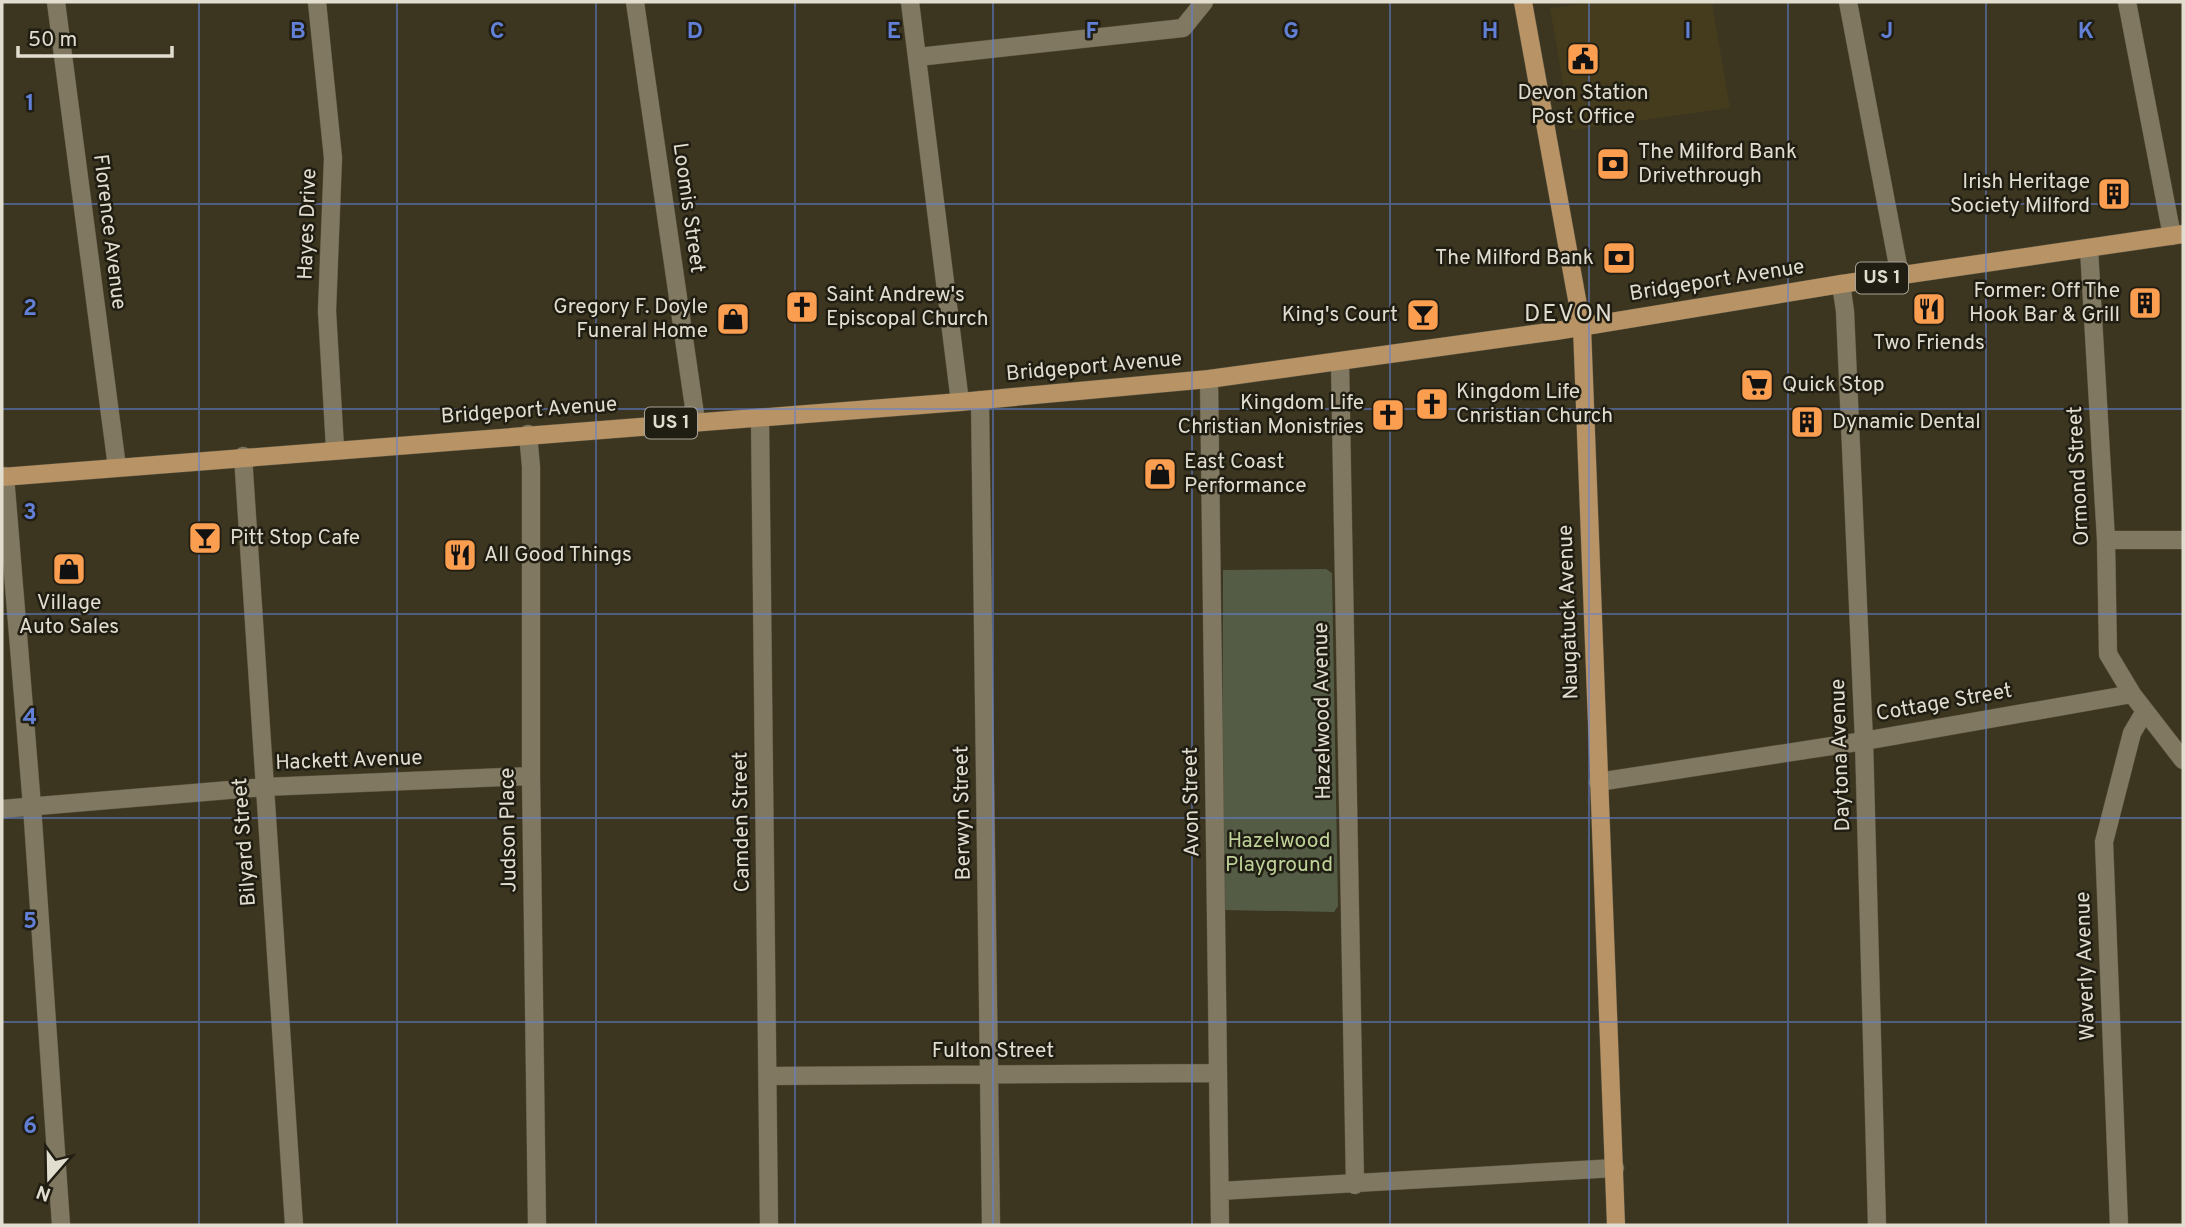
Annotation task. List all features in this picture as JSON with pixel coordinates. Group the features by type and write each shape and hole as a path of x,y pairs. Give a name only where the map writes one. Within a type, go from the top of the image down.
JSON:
{"main road":[{"name":"Naugatuck Avenue","path":"1523,2 1582,327 1616,1225"},
{"name":"Bridgeport Avenue","path":"4,476 335,448 960,402 1209,379 1582,327 1841,284 2178,235"}],"street":[{"name":"Florence Avenue","path":"56,2 117,467"},
{"name":"Hayes Drive","path":"317,2 333,158 327,311 335,448"},
{"name":"Loomis Street","path":"635,2 696,421"},
{"path":"910,2 960,402"},
{"path":"918,57 1183,28 1204,2"},
{"path":"1848,2 1900,276"},
{"path":"2127,2 2178,235"},
{"name":"Ormond Street","path":"2089,249 2106,540 2108,654 2132,694 2183,760"},
{"name":"Daytona Avenue","path":"1841,284 1846,325 1864,741 1877,1225"},
{"name":"Hazelwood Avenue","path":"1340,362 1355,1185"},
{"name":"Avon Street","path":"1209,379 1220,1225"},
{"name":"Berwyn Street","path":"980,400 991,1225"},
{"name":"Camden Street","path":"760,418 769,1225"},
{"name":"Judson Place","path":"528,435 531,467 531,776 537,1225"},
{"name":"Bilyard Street","path":"243,456 294,1225"},
{"path":"4,476 32,806 61,1225"},
{"path":"2106,540 2183,540"},
{"name":"Cottage Street","path":"1598,782 1864,741 2132,694"},
{"name":"Waverly Avenue","path":"2119,1225 2104,842 2131,737 2145,711"},
{"name":"Hackett Avenue","path":"2,808 264,787 531,776"},
{"name":"Fulton Street","path":"769,1076 1218,1073"},
{"path":"1220,1191 1615,1168"}],"shaded area":[{"path":"1596,2 1712,2 1730,108 1571,130 1550,8"}],"green space":[{"name":"Hazelwood Playground","path":"1326,569 1332,573 1338,906 1334,912 1222,910 1223,570"}],"place":[{"name":"Devon Station Post Office","path":"1583,59"},
{"name":"The Milford Bank Drivethrough","path":"1613,164"},
{"name":"Irish Heritage Society Milford","path":"2114,194"},
{"name":"The Milford Bank","path":"1619,258"},
{"name":"Former: Off The Hook Bar & Grill","path":"2145,303"},
{"name":"Saint Andrew's Episcopal Church","path":"802,307"},
{"name":"Two Friends","path":"1929,309"},
{"name":"King's Court","path":"1423,315"},
{"name":"Gregory F. Doyle Funeral Home","path":"733,319"},
{"name":"Quick Stop","path":"1757,385"},
{"name":"Kingdom Life Cnristian Church","path":"1432,404"},
{"name":"Kingdom Life Christian Monistries","path":"1388,415"},
{"name":"Dynamic Dental","path":"1807,422"},
{"name":"East Coast Performance","path":"1160,474"},
{"name":"Pitt Stop Cafe","path":"205,538"},
{"name":"All Good Things","path":"460,555"},
{"name":"Village Auto Sales","path":"69,569"}],"district":[{"name":"DEVON","path":"1569,315"}]}
